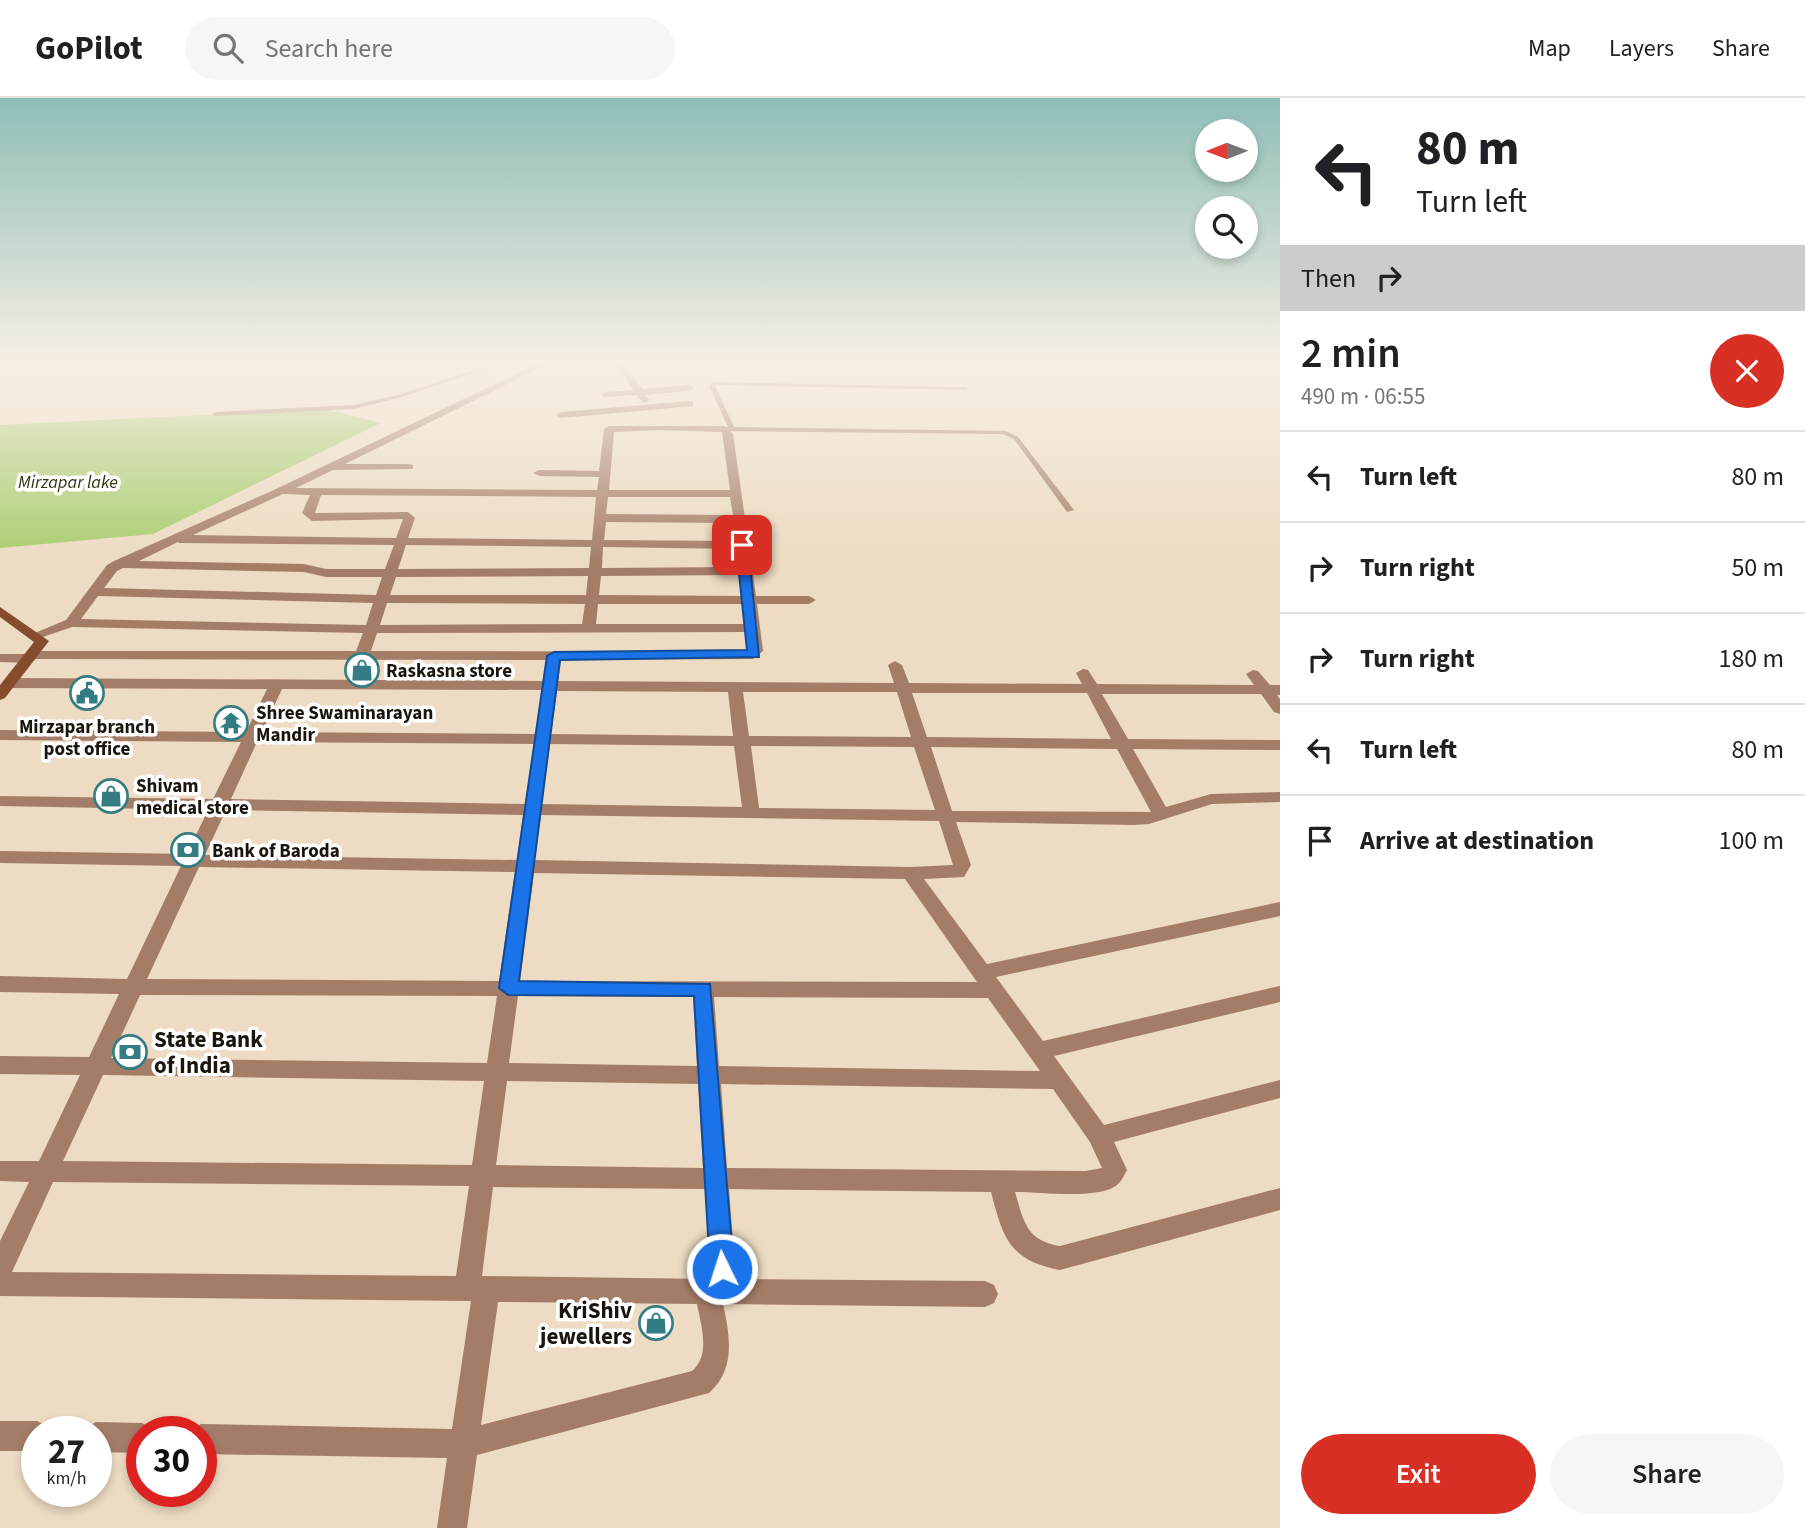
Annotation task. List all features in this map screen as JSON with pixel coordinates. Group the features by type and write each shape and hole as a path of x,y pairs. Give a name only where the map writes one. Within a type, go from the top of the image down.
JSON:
{"street":[{"path":"71,623 108,571 119,564 406,430"},
{"path":"589,628 595,545 609,430"},
{"path":"0,658 748,656 756,651 728,430"},
{"path":"329,467 409,467"},
{"path":"539,473 603,474"},
{"path":"280,491 736,495"},
{"path":"317,491 308,513 312,517 408,516 362,656"},
{"path":"598,518 739,519"},
{"path":"174,539 742,545"},
{"path":"119,564 390,573 745,571"},
{"path":"94,592 381,599 809,600"},
{"path":"0,611 42,641 5,689"},
{"path":"37,635 71,623 371,629 752,628"},
{"path":"452,1528 464,1444 483,1176 554,656"},
{"path":"748,656 755,687"},
{"path":"0,857 949,874 961,870 895,665"},
{"path":"1083,673 1161,814"},
{"path":"1253,674 1273,690 1280,709"},
{"path":"5,689 276,685 1273,690"},
{"path":"0,1269 276,685"},
{"path":"735,687 751,813"},
{"path":"0,736 1280,745"},
{"path":"0,801 1134,819 1211,799 1280,797"},
{"path":"0,1171 1086,1182 1107,1179 1115,1170 1099,1136 910,873"},
{"path":"0,984 703,989 988,982 1280,909"},
{"path":"217,1439 464,1444 699,1383 711,1376 716,1354 716,1179 703,989"},
{"path":"1038,1051 1280,994"},
{"path":"0,1065 1058,1080"},
{"path":"1099,1136 1280,1089"},
{"path":"1000,1181 1017,1233 1026,1249 1041,1256 1060,1258 1280,1199"},
{"path":"0,1284 985,1294"},
{"path":"0,1436 21,1436"}],"lane":[{"path":"795,430 1004,432 1016,438 1070,510"}],"water":[{"name":"Mirzapar lake","path":"0,430 367,430 153,534 0,548"}],"place":[{"name":"Raskasna store","path":"362,670"},
{"name":"Mirzapar branch post office","path":"87,693"},
{"name":"Shree Swaminarayan Mandir","path":"231,723"},
{"name":"Shivam medical store","path":"111,796"},
{"name":"Bank of Baroda","path":"188,850"},
{"name":"State Bank of India","path":"130,1052"},
{"name":"KriShiv jewellers","path":"656,1323"}],"route":[{"path":"722,1269 703,989 508,988 554,656 754,654 756,651 742,545"}]}
